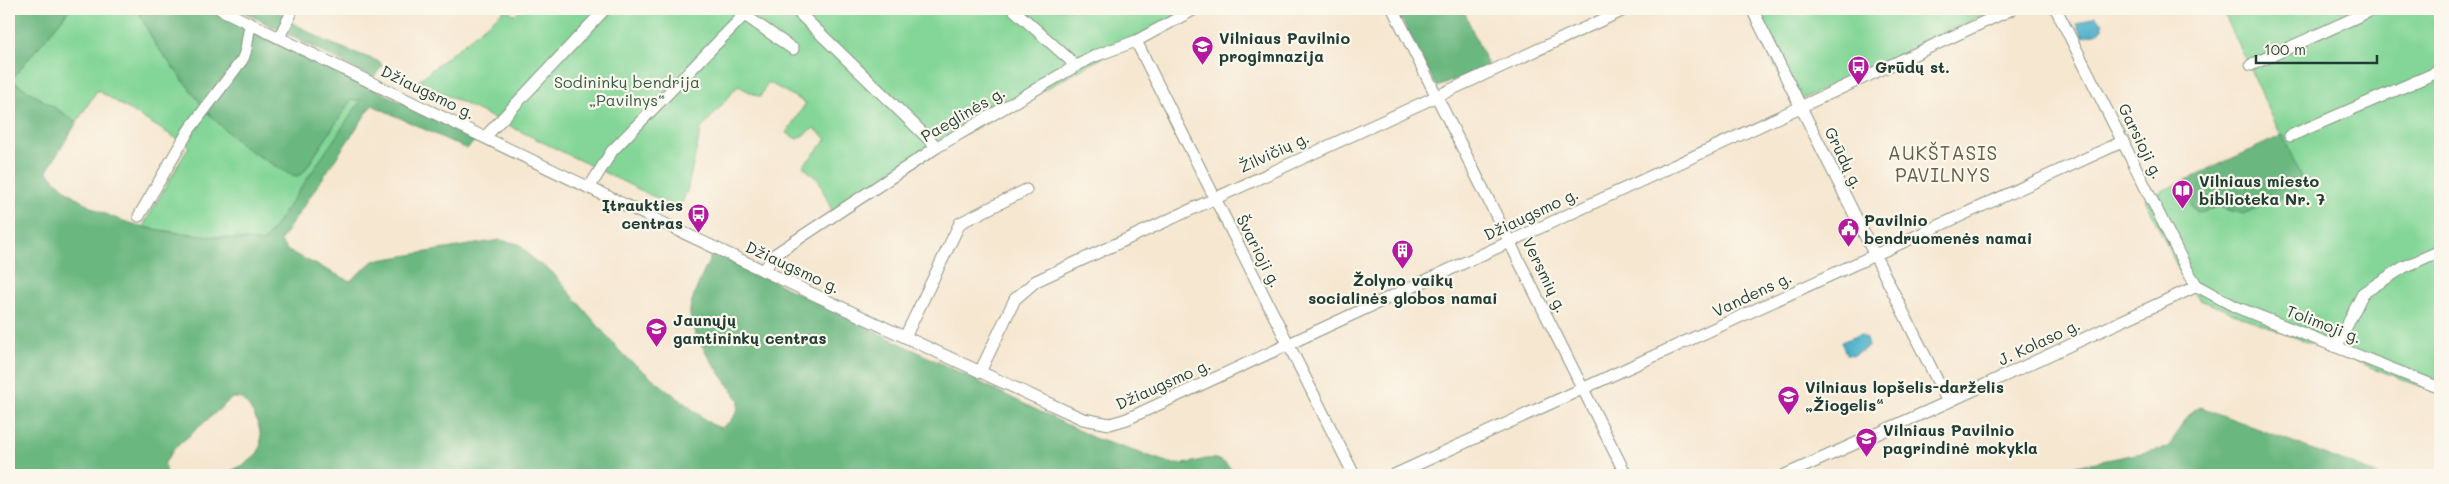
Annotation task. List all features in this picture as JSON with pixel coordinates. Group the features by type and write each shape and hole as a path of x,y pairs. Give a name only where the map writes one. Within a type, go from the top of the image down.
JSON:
{"street":[{"name":"Džiaugsmo g.","path":"220,9 764,272 1083,419 1110,424 1127,419 1288,345 2012,9"},
{"path":"279,37 290,16 291,9"},
{"path":"485,137 605,9"},
{"path":"794,9 937,147"},
{"name":"Paeglinės g.","path":"764,272 774,255 937,147 1074,67 1095,56 1136,41 1195,9"},
{"name":"Versmių g.","path":"1393,9 1626,475"},
{"name":"Žilvičių g.","path":"980,372 1015,299 1026,287 1066,266 1626,9"},
{"name":"Grūdų g.","path":"1752,9 1948,402"},
{"name":"Garsioji g.","path":"2056,9 2124,141 2187,270 2197,286"},
{"path":"2251,65 2374,9"},
{"path":"589,188 612,151 744,11 793,49"},
{"path":"1019,11 1070,60 1074,67"},
{"path":"139,216 189,130 247,52 248,31 251,24"},
{"name":"Švarioji g.","path":"1136,41 1354,475"},
{"path":"2290,136 2440,71"},
{"name":"Vandens g.","path":"1394,475 2124,141"},
{"path":"905,337 960,223 1026,190"},
{"path":"2337,346 2363,292 2404,267 2440,251"},
{"name":"Tolimoji g.","path":"2197,286 2236,307 2440,388"},
{"name":"J. Kolaso g.","path":"1784,475 1948,402 2197,286"}],"green space":[{"path":"265,8 277,11 286,19 327,42 380,62 382,66 373,78 238,9"},
{"path":"9,9 70,9 11,80 77,122 47,171 69,192 93,208 119,220 175,233 264,242 361,100 351,100 303,173 297,176 289,174 244,147 209,114 155,44 137,9 210,9 477,139 467,149 372,105 280,241 288,251 350,281 373,261 500,240 519,244 535,261 552,272 624,356 711,424 721,428 734,416 738,409 739,400 701,344 691,320 690,310 696,290 713,252 1094,438 1173,464 1214,459 1228,466 1236,475 222,475 251,460 258,452 260,446 260,430 254,414 244,401 239,398 232,398 174,449 164,464 168,475 9,475"},
{"path":"70,9 137,9 155,44 209,114 244,147 289,174 297,176 303,173 351,100 362,100 264,242 142,228 189,146 97,90 77,122 11,80"},
{"name":"Sodininkų bendrija „Pavilnys“","path":"506,9 515,15 521,9 1190,9 945,145 835,218 819,181 803,166 827,139 814,128 797,139 786,133 806,103 768,82 760,97 738,86 701,129 687,191 679,209 418,81"},
{"path":"1396,9 1463,9 1488,66 1437,87"},
{"path":"1746,9 1996,9 1794,103"},
{"path":"2222,9 2440,9 2440,394 2200,300 2186,285 2145,199 2181,182 2193,208 2197,212 2220,207 2235,212 2305,187"},
{"path":"2283,135 2305,187 2243,214 2220,207 2198,212 2193,208 2181,182"},
{"path":"2201,407 2379,475 2031,475 2167,448 2191,413"}],"water":[{"path":"2095,16 2103,23 2103,29 2098,33 2083,37 2077,24"},
{"path":"1861,334 1866,338 1868,347 1854,355 1846,354 1841,342"}],"place":[{"name":"Vilniaus Pavilnio progimnazija","path":"1203,66"},
{"name":"Grūdų st.","path":"1859,86"},
{"name":"Vilniaus miesto biblioteka Nr. 7","path":"2183,209"},
{"name":"Įtraukties centras","path":"699,233"},
{"name":"Pavilnio bendruomenės namai","path":"1848,248"},
{"name":"Žolyno vaikų socialinės globos namai","path":"1403,270"},
{"name":"Jaunųjų gamtininkų centras","path":"657,348"},
{"name":"Vilniaus lopšelis-darželis „Žiogelis“","path":"1789,415"},
{"name":"Vilniaus Pavilnio pagrindinė mokykla","path":"1867,458"}],"district":[{"name":"AUKŠTASIS PAVILNYS","path":"1943,164"}]}
